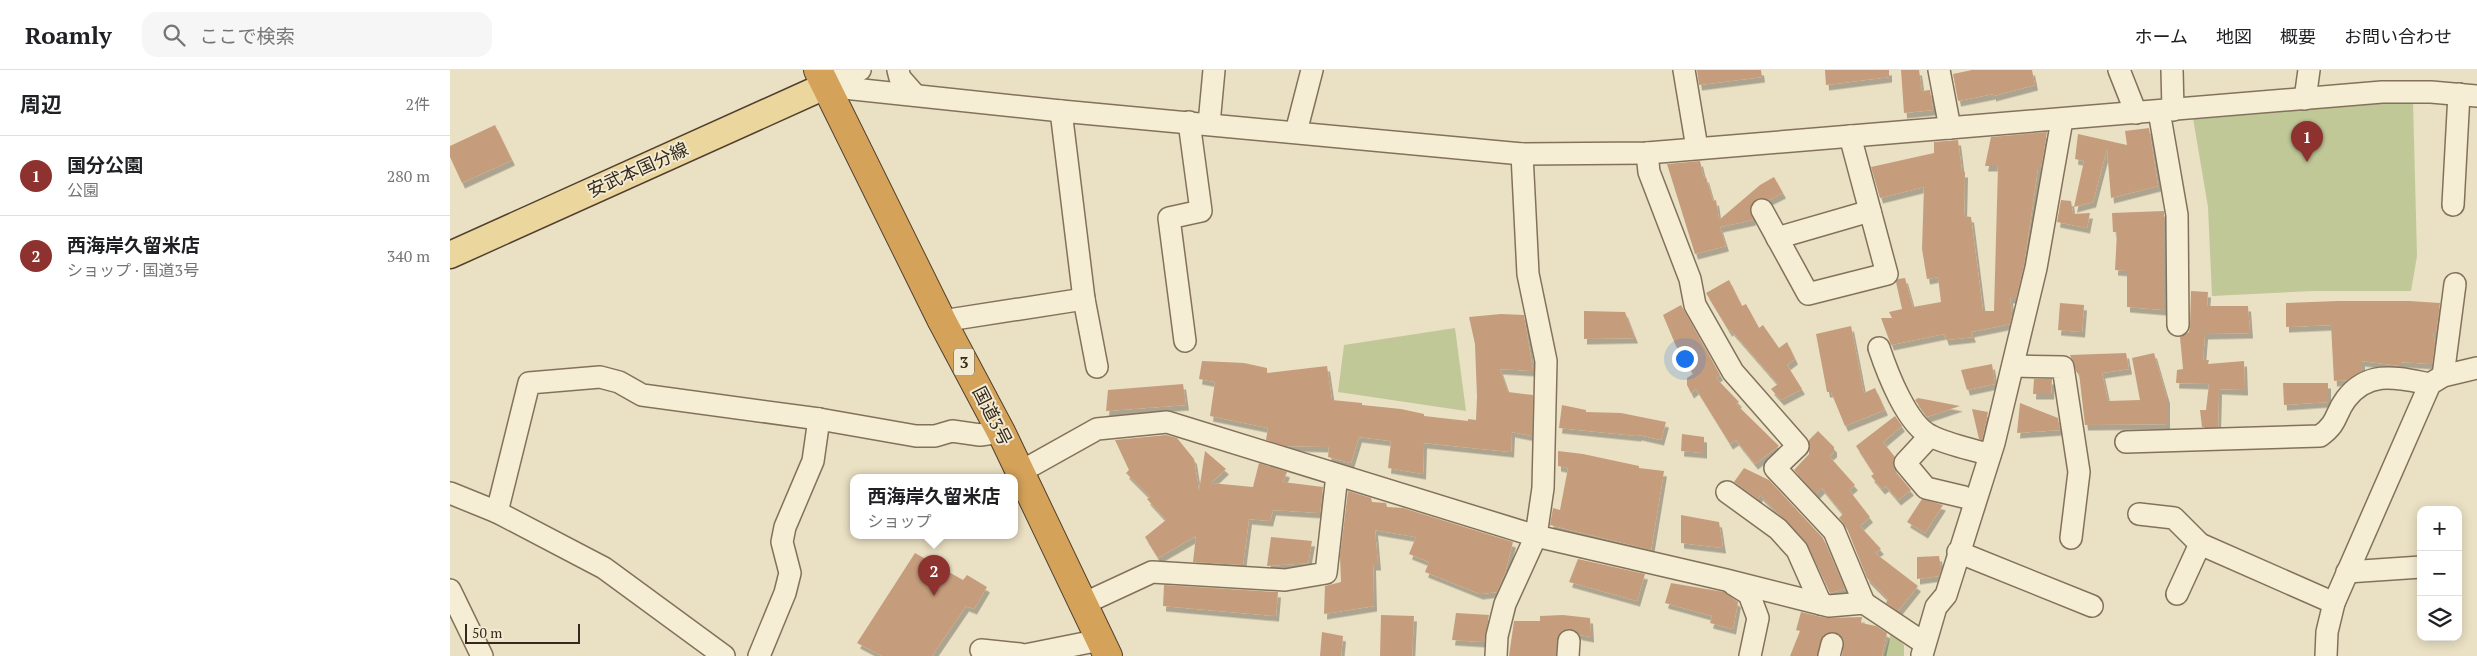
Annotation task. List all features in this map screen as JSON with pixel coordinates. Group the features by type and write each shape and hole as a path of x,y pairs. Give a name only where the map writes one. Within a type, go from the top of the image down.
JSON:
{"highway":[{"name":"国道3号","path":"822,78 942,321 1020,472 1104,648"}],"main road":[{"name":"安武本国分線","path":"450,255 822,78"}],"street":[{"path":"822,78 860,70"},
{"path":"898,70 900,78 915,95"},
{"path":"1185,341 1169,218 1201,211 1199,123 1214,70"},
{"path":"1296,132 1312,70"},
{"path":"1684,70 1697,148"},
{"path":"1939,70 1950,128"},
{"path":"2119,70 2136,113"},
{"path":"2172,70 2166,111 2177,215 2178,325"},
{"path":"2305,99 2309,70"},
{"path":"822,78 915,95 1061,111 1522,154 1647,153 2382,92 2431,92 2468,95 2453,205"},
{"path":"1061,111 1084,299 1097,367"},
{"path":"1647,153 1650,172 1690,279 1695,305 1733,372 1798,446 1775,468 1834,531 1864,603 1927,651 1936,607 1946,595 1990,455 2013,366 2036,268 2062,120"},
{"path":"1762,210 1808,294 1887,274 1850,136"},
{"path":"1496,656 1497,636 1506,604 1536,536 1543,488 1546,360 1528,274 1522,154"},
{"path":"1777,238 1870,211"},
{"path":"2326,656 2327,632 2334,603 2437,380 2455,284"},
{"path":"942,321 1084,299"},
{"path":"1879,348 1886,368 1914,424 1930,436 1990,455"},
{"path":"2013,366 2063,367 2079,472 2071,538"},
{"path":"2126,442 2320,436 2332,426 2345,400 2360,384 2386,376 2437,380 2477,368"},
{"path":"497,512 529,383 600,377 618,382 642,395 819,419 916,436 935,436 952,431 980,435 1000,432"},
{"path":"759,656 785,593 790,573 782,542 785,527 812,460 819,419"},
{"path":"1020,472 1097,429 1167,422 1536,536 1829,606 1864,603"},
{"path":"1930,436 1905,464 1926,488 1964,497"},
{"path":"1083,604 1152,572 1285,580 1326,573 1337,475"},
{"path":"1727,492 1778,529 1796,550 1820,604"},
{"path":"450,493 497,512 604,568 724,656"},
{"path":"2139,514 2174,518 2200,544 2334,603"},
{"path":"2177,594 2200,544"},
{"path":"1958,552 2092,606"},
{"path":"2347,572 2417,567"},
{"path":"1726,580 1749,594 1758,618 1750,656"},
{"path":"450,590 482,656"},
{"path":"982,650 1020,655 1104,648"}],"green space":[{"path":"2404,99 2413,101 2417,256 2411,291 2313,291 2212,296 2208,207 2193,118"},
{"path":"1455,328 1466,411 1338,392 1344,345"},
{"path":"1891,633 1904,645 1904,656 1884,656"}],"building":[{"path":"1697,70 1761,70 1762,77 1699,85"},
{"path":"1825,70 1889,70 1889,77 1826,85"},
{"path":"1901,70 1919,70 1922,91 1930,90 1933,110 1904,113"},
{"path":"1972,70 2032,70 2035,85 1993,96 1993,94 1958,101 1953,74"},
{"path":"495,125 512,160 462,183 450,157 450,146"},
{"path":"2149,128 2158,186 2111,198 2107,149 2093,202 2074,207 2084,161 2075,159 2078,134 2127,145 2125,131"},
{"path":"2047,132 2041,168 2038,168 2024,265 2016,298 2010,298 2012,314 2010,324 1971,332 1973,337 1946,340 1944,334 1891,345 1881,318 1892,318 1889,312 1902,309 1896,282 1898,279 1905,278 1913,307 1941,302 1938,277 1927,279 1922,249 1924,187 1880,198 1871,167 1934,153 1934,142 1958,140 1962,172 1965,172 1964,216 1971,217 1983,311 1994,311 1998,166 1985,166 1991,137"},
{"path":"1700,161 1713,201 1716,200 1719,220 1760,185 1774,177 1783,193 1769,200 1763,198 1756,199 1750,209 1753,220 1720,227 1726,246 1695,254 1667,164"},
{"path":"2061,200 2071,201 2073,214 2090,213 2087,228 2057,222"},
{"path":"2164,211 2164,310 2127,307 2127,271 2115,270 2117,232 2113,232 2112,213"},
{"path":"1729,280 1742,306 1746,304 1759,328 1763,325 1779,348 1787,342 1795,359 1787,365 1802,389 1781,400 1771,389 1778,384 1731,330 1729,331 1706,293"},
{"path":"2191,291 2208,292 2207,306 2248,306 2250,333 2205,334 2203,360 2209,360 2208,364 2244,361 2245,390 2219,389 2218,427 2202,427 2200,410 2206,410 2209,384 2176,383 2177,370 2183,369 2180,337 2189,332"},
{"path":"2338,301 2440,303 2436,333 2433,333 2435,344 2432,364 2401,362 2401,366 2362,361 2362,371 2347,380 2334,381 2331,325 2286,327 2286,303"},
{"path":"2060,303 2084,305 2082,332 2058,330"},
{"path":"1681,305 1720,375 1716,378 1739,402 1736,404 1779,446 1755,464 1736,440 1730,444 1696,389 1691,393 1687,385 1687,378 1693,374 1676,346 1663,315"},
{"path":"1584,311 1625,312 1635,338 1584,339"},
{"path":"1501,314 1524,315 1533,371 1500,369 1508,392 1533,395 1532,436 1512,432 1511,452 1424,443 1423,474 1388,468 1391,441 1359,437 1351,463 1328,457 1329,447 1286,446 1266,440 1268,428 1210,416 1215,382 1199,379 1202,361 1244,363 1267,368 1267,373 1327,366 1332,400 1401,409 1424,414 1424,416 1468,421 1468,419 1476,420 1475,344 1469,317"},
{"path":"1851,326 1864,393 1875,388 1885,410 1845,426 1831,392 1827,392 1816,334"},
{"path":"2126,353 2129,369 2102,373 2108,401 2140,400 2132,358 2154,353 2167,398 2167,424 2085,425 2079,373 2077,373 2070,355"},
{"path":"1992,364 1995,384 1967,390 1961,370"},
{"path":"2034,379 2052,379 2051,394 2033,394"},
{"path":"2283,383 2328,383 2328,402 2284,405"},
{"path":"1183,384 1186,405 1106,411 1108,390"},
{"path":"1918,398 1960,406 1927,417 1915,400"},
{"path":"2020,403 2058,418 2060,430 2017,433"},
{"path":"1562,405 1586,410 1586,412 1621,413 1666,422 1661,440 1639,435 1559,428"},
{"path":"1972,409 1988,412 1982,440 1979,439"},
{"path":"1895,416 1902,426 1883,442 1895,457 1893,465 1895,471 1911,490 1898,500 1886,486 1882,489 1871,476 1874,474 1856,446"},
{"path":"1818,431 1834,447 1834,452 1829,456 1855,485 1849,490 1870,517 1860,526 1881,549 1875,553 1918,586 1898,611 1886,603 1888,599 1867,578 1846,526 1839,518 1843,514 1822,488 1816,494 1794,470 1809,454 1809,440"},
{"path":"1682,434 1704,437 1704,453 1681,451"},
{"path":"1166,435 1177,438 1194,459 1199,491 1205,451 1226,469 1211,483 1253,487 1259,463 1287,472 1283,482 1323,487 1320,513 1273,510 1270,521 1249,519 1243,565 1193,562 1196,536 1158,558 1145,537 1166,520 1147,499 1150,497 1126,473 1129,470 1115,440"},
{"path":"1558,451 1583,454 1639,466 1639,468 1664,471 1651,550 1550,525 1553,508 1560,510 1568,468 1558,466"},
{"path":"1744,468 1769,480 1823,538 1845,589 1830,593 1806,542 1760,495 1758,499 1734,482"},
{"path":"1348,491 1371,498 1372,502 1386,503 1387,507 1403,508 1513,542 1505,573 1497,592 1480,594 1425,572 1429,562 1409,554 1416,537 1375,530 1378,565 1373,565 1374,606 1324,614 1325,586 1341,582 1340,556"},
{"path":"1922,499 1943,505 1925,533 1907,522"},
{"path":"1681,515 1719,522 1723,548 1681,543"},
{"path":"1271,537 1312,541 1308,563 1267,566"},
{"path":"915,553 963,580 967,575 987,587 974,609 966,606 932,656 882,656 857,643"},
{"path":"1939,556 1941,569 1939,576 1917,579 1917,557"},
{"path":"1578,559 1645,574 1637,601 1569,582"},
{"path":"1671,583 1724,592 1738,602 1733,629 1710,623 1712,616 1665,603"},
{"path":"1164,585 1278,592 1276,616 1163,606"},
{"path":"1801,612 1826,618 1862,617 1861,623 1876,626 1887,633 1882,656 1842,656 1844,640 1835,632 1823,636 1817,656 1790,656 1800,631 1796,630"},
{"path":"1456,613 1489,615 1484,642 1452,640"},
{"path":"1381,615 1414,616 1412,656 1380,656"},
{"path":"1563,615 1590,618 1591,637 1580,635 1570,629 1564,630 1557,640 1556,656 1509,656 1514,621 1540,621 1540,616"},
{"path":"1322,632 1343,636 1341,656 1320,656"}],"place":[{"name":"国分公園","path":"2307,162"},
{"name":"西海岸久留米店","path":"934,596"}]}
